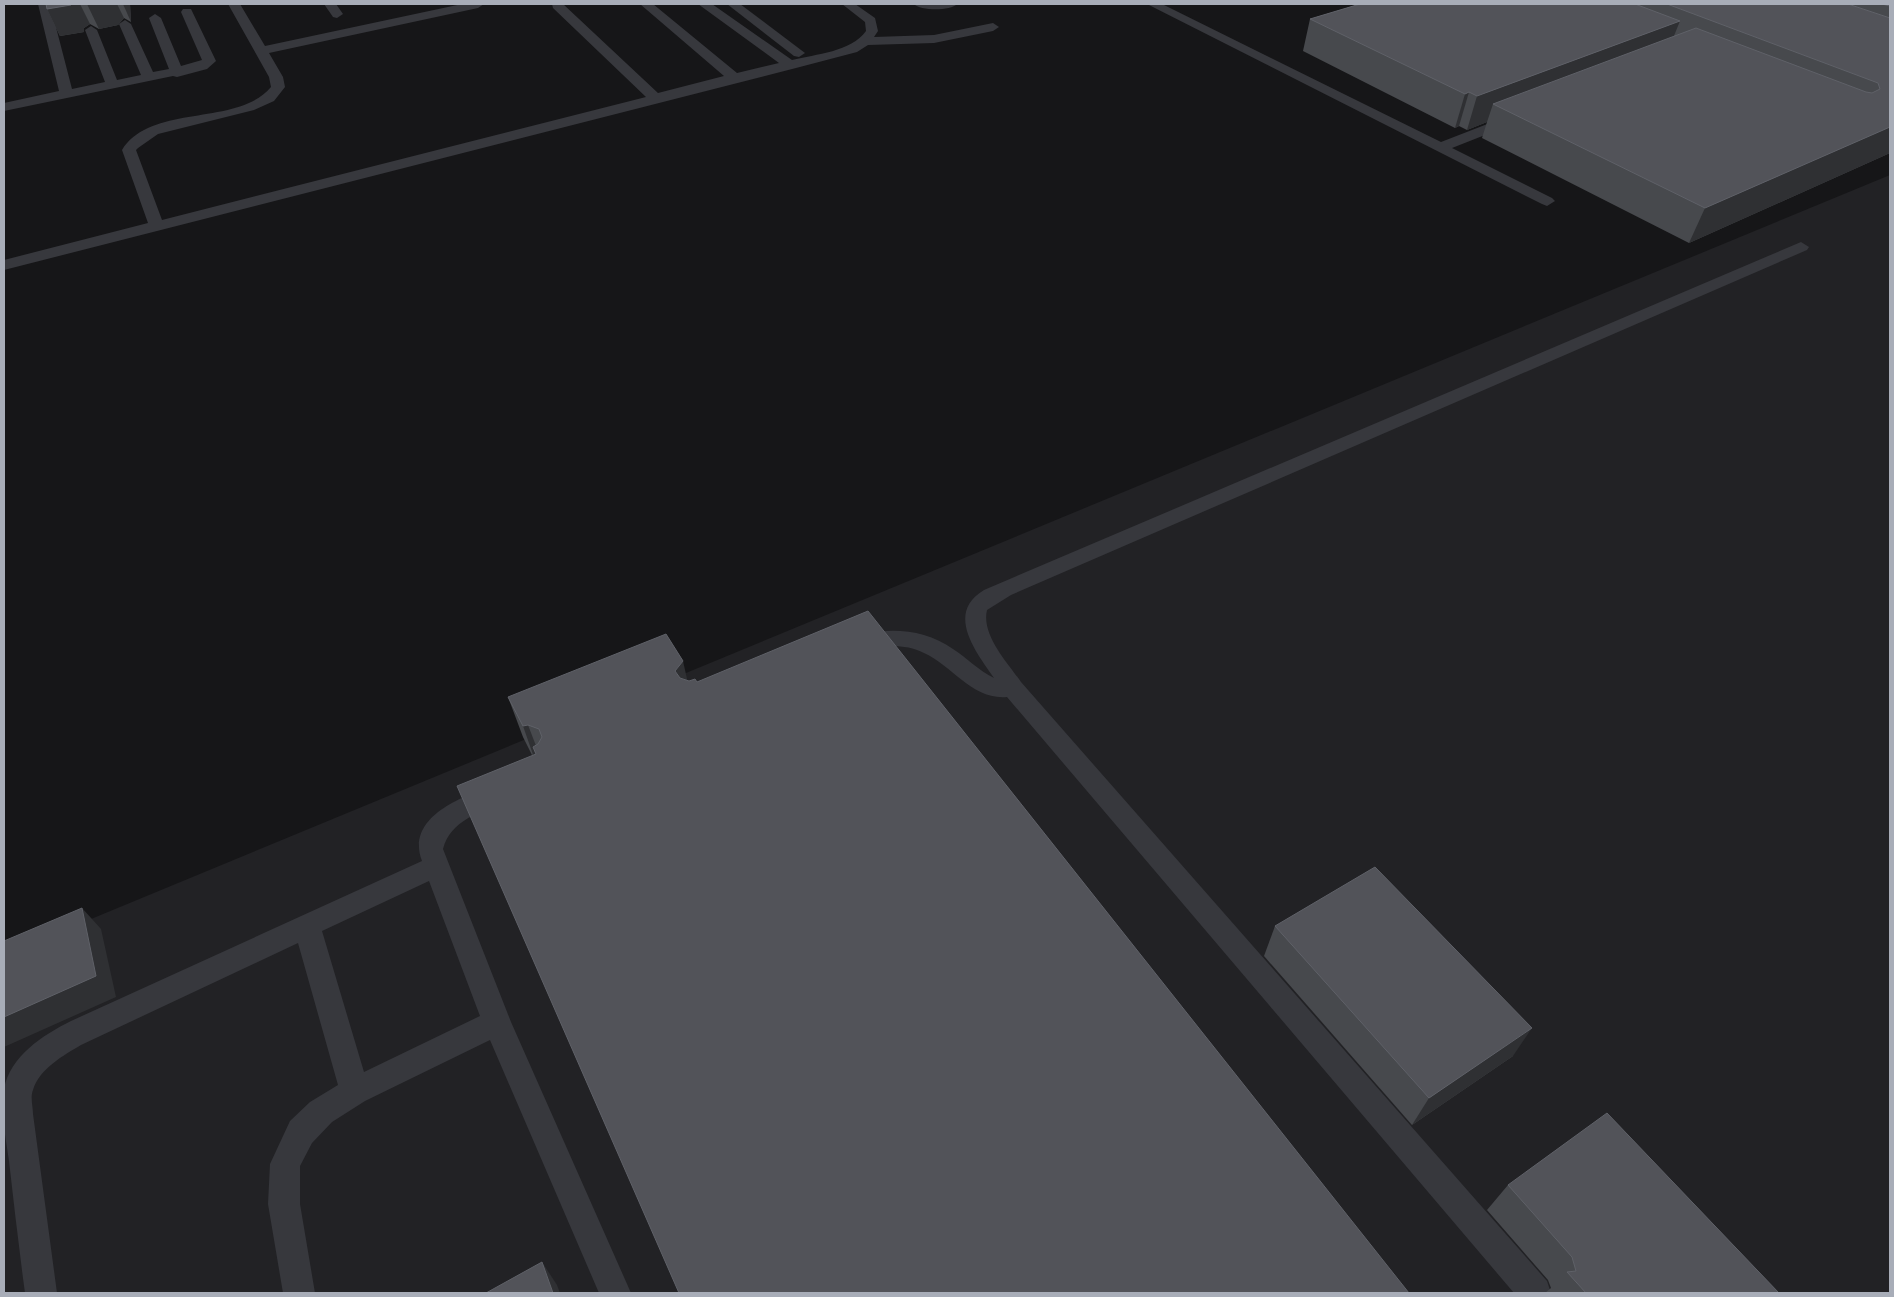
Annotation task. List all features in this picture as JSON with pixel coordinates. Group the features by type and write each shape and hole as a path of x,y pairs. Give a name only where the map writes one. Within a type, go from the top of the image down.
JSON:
{"lane":[{"path":"44,4 67,95"},
{"path":"156,226 129,150 132,144 138,138 153,131 249,107 269,98 278,87 276,77 234,4"},
{"path":"261,51 478,4"},
{"path":"646,4 734,78"},
{"path":"704,4 763,48 791,65"},
{"path":"733,4 784,43 811,60"},
{"path":"4,264 852,49 865,41 872,31 871,21 848,4"},
{"path":"920,4 930,6 951,4"},
{"path":"1153,4 1547,201"},
{"path":"556,5 655,98"},
{"path":"4,107 177,73 202,66 209,61 187,12"},
{"path":"155,18 177,73"},
{"path":"125,24 149,78"},
{"path":"865,41 934,40 993,27"},
{"path":"91,30 113,86"},
{"path":"1439,148 1530,113"},
{"path":"1535,1293 1013,688 974,624 976,609 986,598 1801,246"},
{"path":"843,649 874,638 898,638 921,642 942,652 987,686 1001,690 1013,688"},
{"path":"516,787 451,815 435,831 430,849 497,1022 615,1293"},
{"path":"41,1293 18,1114 18,1091 32,1065 54,1043 436,866"},
{"path":"307,926 355,1091"},
{"path":"298,1293 284,1204 285,1164 301,1132 321,1112 355,1091 497,1022"}],"shaded area":[{"path":"1890,175 1890,1293 4,1293 4,955"}],"building":[{"path":"46,4 71,4 71,5 47,9"},
{"path":"1360,4 1635,4 1680,21 1477,96 1469,92 1465,94 1310,19"},
{"path":"1667,4 1848,4 1890,18 1890,127 1705,208 1493,104 1696,28 1866,92 1872,93 1880,89 1878,83"},
{"path":"868,611 1409,1293 679,1293 457,786 536,754 533,747 538,744 542,737 539,729 528,725 523,726 508,697 666,634 683,661 675,671 680,678 689,681 695,679 697,682"},
{"path":"1375,867 1532,1028 1429,1098 1275,926"},
{"path":"82,908 96,976 4,1017 4,941"},
{"path":"1607,1113 1779,1293 1586,1293 1567,1272 1576,1271 1572,1257 1508,1185"},
{"path":"542,1262 553,1293 486,1293"}]}
